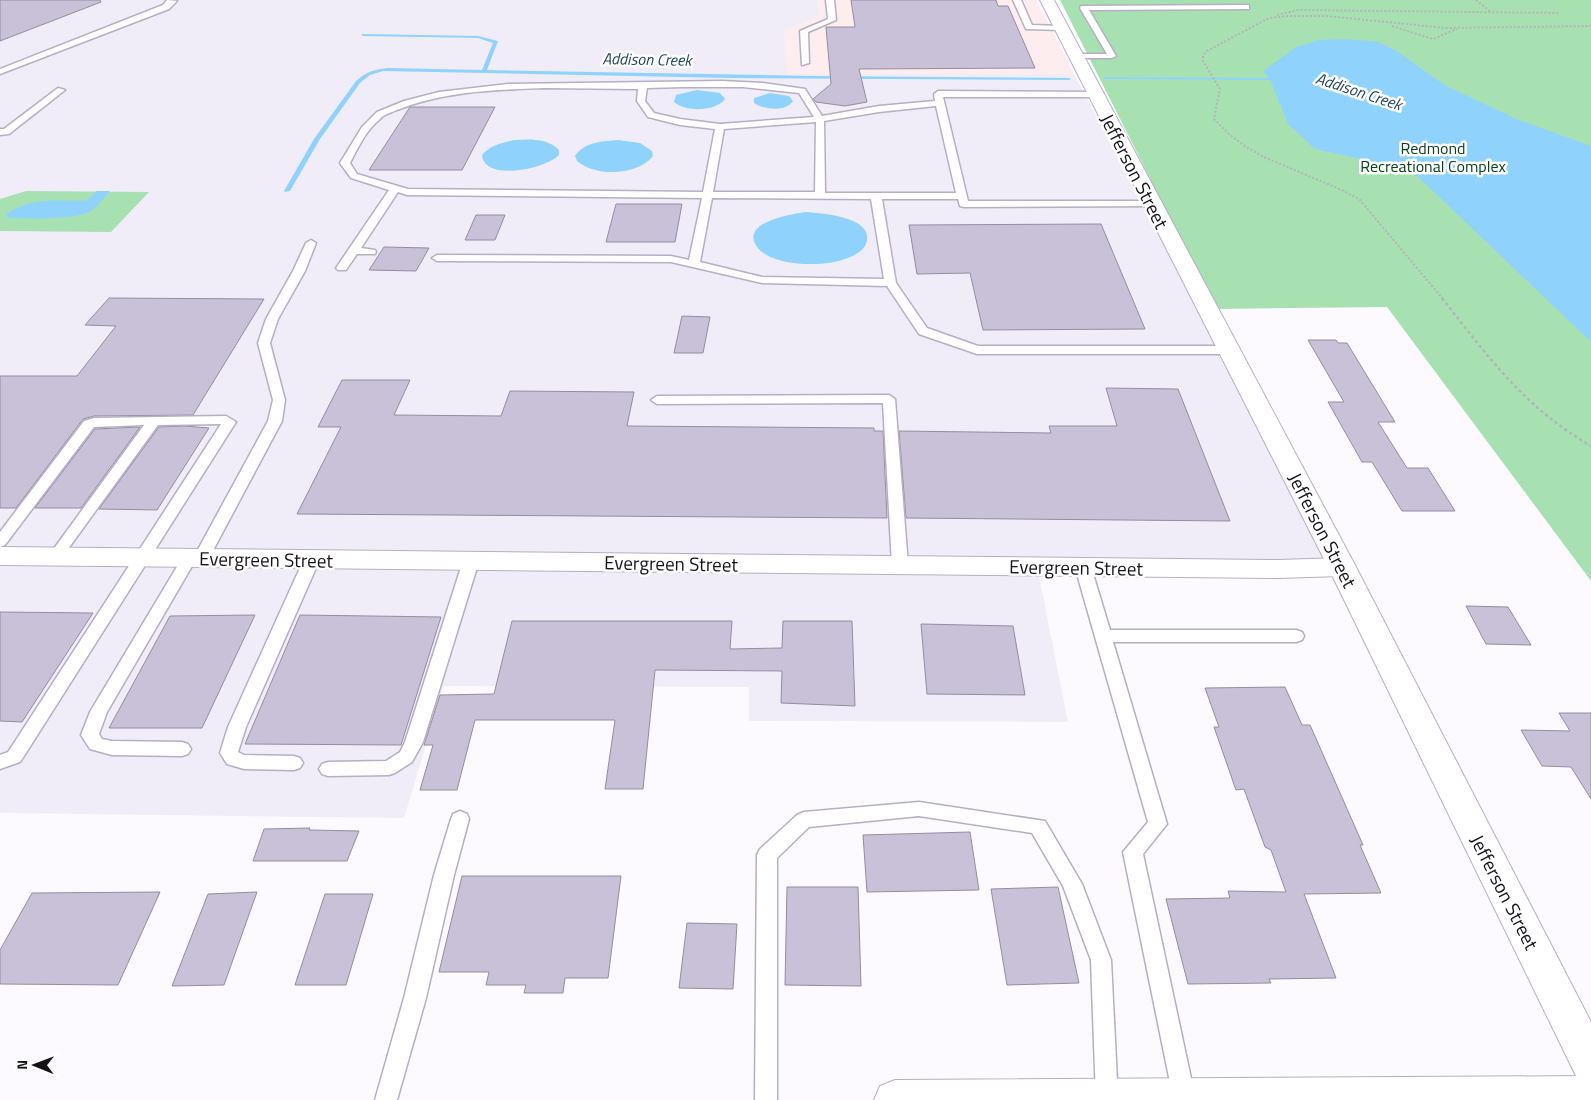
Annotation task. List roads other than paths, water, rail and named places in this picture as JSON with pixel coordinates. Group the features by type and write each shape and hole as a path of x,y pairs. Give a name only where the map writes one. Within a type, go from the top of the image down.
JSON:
{"street":[{"name":"Jefferson Street","path":"1047,0 1342,567 1591,1064"},
{"name":"Evergreen Street","path":"0,556 1278,569 1342,567"},
{"path":"895,1100 1591,1096"}],"lane":[{"path":"0,72 166,7 173,1 171,0"},
{"path":"805,63 804,31 832,20 830,0"},
{"path":"1017,0 1029,27 1062,28"},
{"path":"1076,56 1112,56 1084,8 1246,7"},
{"path":"820,196 820,119 802,91 782,87 703,84 499,87 448,94 405,103 377,115 345,163 354,176 407,192 820,196 962,196"},
{"path":"643,86 641,101 651,115 680,122 720,127 820,119 879,109 940,103"},
{"path":"0,132 6,132 61,90"},
{"path":"1096,94 938,94 964,204 1152,204"},
{"path":"694,264 720,127"},
{"path":"342,268 395,189"},
{"path":"876,196 890,283 923,331 977,350 1229,350"},
{"path":"182,749 112,748 96,744 90,735 100,712 195,558 275,421 279,400 264,343 272,319 299,271 311,243"},
{"path":"353,251 371,252"},
{"path":"437,258 670,259 762,280 890,283"},
{"path":"657,400 889,399 900,565"},
{"path":"0,542 89,424 94,422 154,421 226,420 229,422 14,757 0,762"},
{"path":"55,557 154,421"},
{"path":"294,763 244,762 233,759 229,753 237,727 312,559"},
{"path":"328,769 389,768 406,757 414,742 471,561"},
{"path":"1083,567 1158,824 1133,852 1184,1098"},
{"path":"1103,636 1296,636"},
{"path":"766,1100 767,856 804,820 919,809 1038,826 1072,884 1101,960 1107,1098"},
{"path":"386,1100 415,998 444,875 460,819"}],"water":[{"path":"1347,39 1379,42 1398,52 1446,86 1519,120 1591,146 1591,342 1411,170 1315,149 1288,124 1270,79 1263,71 1296,47 1320,40"},
{"path":"697,90 720,93 725,99 714,106 700,109 685,108 674,102 676,95"},
{"path":"770,93 789,96 793,101 790,105 775,109 754,103 754,98"},
{"path":"514,140 544,141 555,146 559,150 559,155 542,165 516,170 504,171 493,168 485,163 482,155 485,152 496,145"},
{"path":"618,140 640,143 652,151 653,156 646,163 637,167 627,171 616,172 594,170 577,161 575,156 583,148 600,142"},
{"path":"97,191 110,191 94,209 84,214 38,219 8,218 6,214 35,202 86,201"},
{"path":"806,212 835,215 856,222 867,235 865,246 858,253 848,258 814,264 801,264 775,259 757,247 753,238 755,231 761,225 780,217"}],"waterway":[{"path":"363,35 478,37 496,42 484,72"},
{"name":"Addison Creek","path":"287,191 317,139 358,82 368,74 383,69 484,72"},
{"name":"Addison Creek","path":"484,72 729,77 1069,79"},
{"name":"Addison Creek","path":"1106,78 1270,79 1281,82"}],"park label":[{"name":"Redmond Recreational Complex","path":"1433,157"}]}
